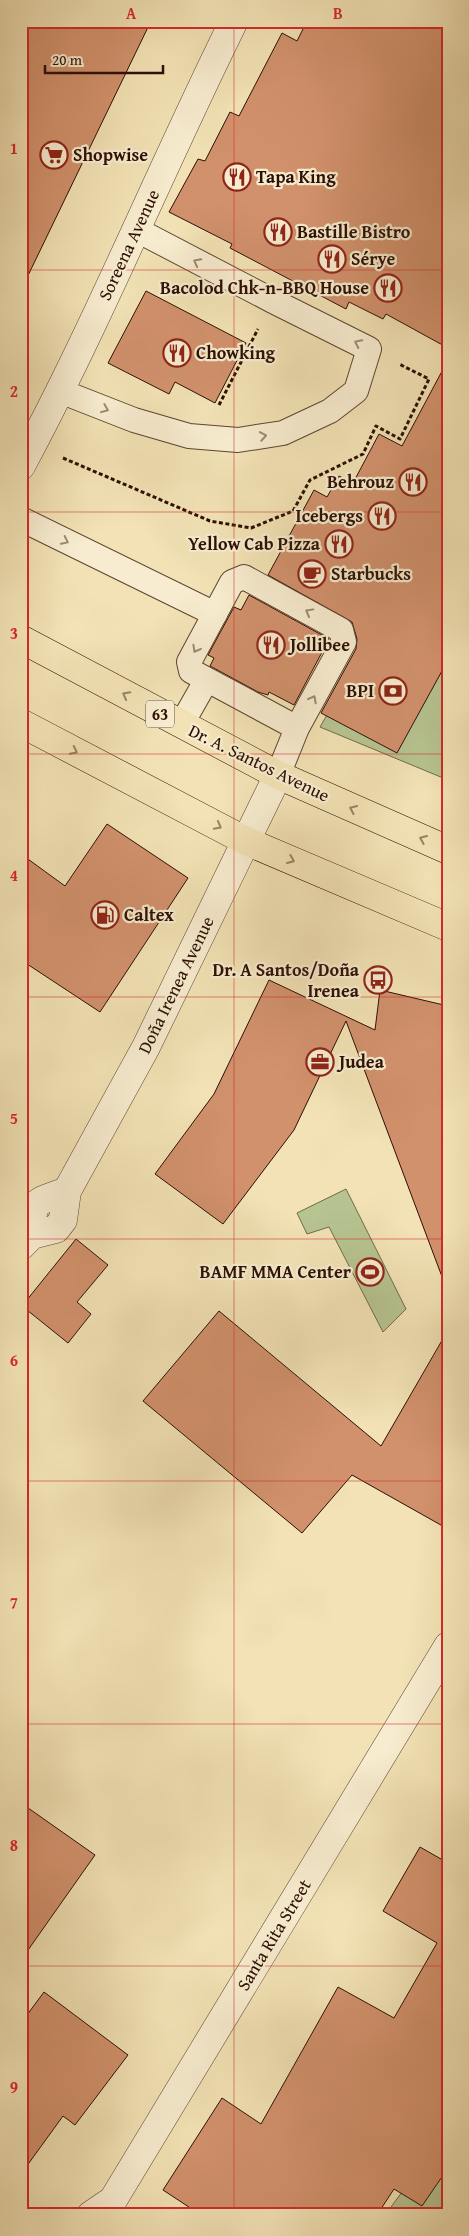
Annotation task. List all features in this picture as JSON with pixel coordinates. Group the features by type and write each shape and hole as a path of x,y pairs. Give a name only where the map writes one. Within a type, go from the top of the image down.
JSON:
{"main road":[{"name":"Dr. A. Santos Avenue","path":"21,639 278,775 448,850"},
{"path":"21,723 246,841 448,928"}],"street":[{"name":"Soreena Avenue","path":"21,466 60,392 234,21"},
{"name":"Doña Irenea Avenue","path":"26,1241 56,1229 63,1220 67,1191 146,1047 278,775"},
{"name":"Santa Rita Street","path":"91,2215 113,2200 448,1646"}],"lane":[{"path":"60,392 134,420 189,436 238,440 283,433 330,412 356,391 369,349 137,230"},
{"path":"21,520 215,614"},
{"path":"278,775 296,728 344,642 341,630 244,577 232,582 189,662 191,671 296,728"},
{"path":"182,725 206,680"}],"path":[{"path":"215,438 219,403 273,301"}],"green space":[{"path":"448,505 448,780 320,727"},
{"name":"BAMF MMA Center","path":"346,1189 406,1309 383,1332 329,1227 307,1234 297,1213"},
{"path":"448,2130 448,2215 385,2215"}],"building":[{"name":"Shopwise","path":"21,21 151,21 21,290"},
{"path":"307,21 448,21 448,348 386,314 383,319 349,302 346,309 230,248 232,244 169,212 198,159 205,161 230,112 239,116 282,33 297,41"},
{"name":"Chowking","path":"146,291 246,343 215,403 175,382 169,394 108,363"},
{"path":"448,360 448,660 397,753 321,713 356,649 357,639 352,622 268,575 314,490 327,497 339,476 353,483 379,434 402,446"},
{"name":"Jollibee","path":"249,595 329,639 294,705 269,692 268,695 258,692 210,666 214,658 208,655 234,607 241,610"},
{"name":"Caltex","path":"107,824 188,878 100,1012 21,960 21,854 65,886"},
{"path":"269,980 375,1030 380,990 448,1006 448,1282 444,1282 346,1021 294,1130 223,1224 155,1174 214,1094"},
{"path":"76,1239 108,1265 77,1302 91,1314 68,1343 22,1306"},
{"path":"219,1311 381,1446 448,1330 448,1529 352,1475 302,1533 143,1401"},
{"path":"21,1803 95,1855 21,1960"},
{"path":"420,1847 448,1863 448,2168 422,2206 394,2189 377,2215 201,2215 163,2190 222,2098 261,2124 338,1987 394,2018 437,1943 383,1911"},
{"path":"44,1992 128,2055 75,2125 63,2116 21,2174 21,2023"}],"place":[{"name":"Shopwise","path":"54,155"},
{"name":"Tapa King","path":"237,177"},
{"name":"Bastille Bistro","path":"278,232"},
{"name":"Sérye","path":"332,259"},
{"name":"Bacolod Chk-n-BBQ House","path":"388,288"},
{"name":"Chowking","path":"177,353"},
{"name":"Behrouz","path":"413,482"},
{"name":"Icebergs","path":"382,516"},
{"name":"Yellow Cab Pizza","path":"339,544"},
{"name":"Starbucks","path":"312,574"},
{"name":"Jollibee","path":"271,645"},
{"name":"BPI","path":"393,691"},
{"name":"Caltex","path":"105,915"},
{"name":"Dr. A Santos/Doña Irenea","path":"378,980"},
{"name":"Judea","path":"320,1062"},
{"name":"BAMF MMA Center","path":"370,1272"}]}
